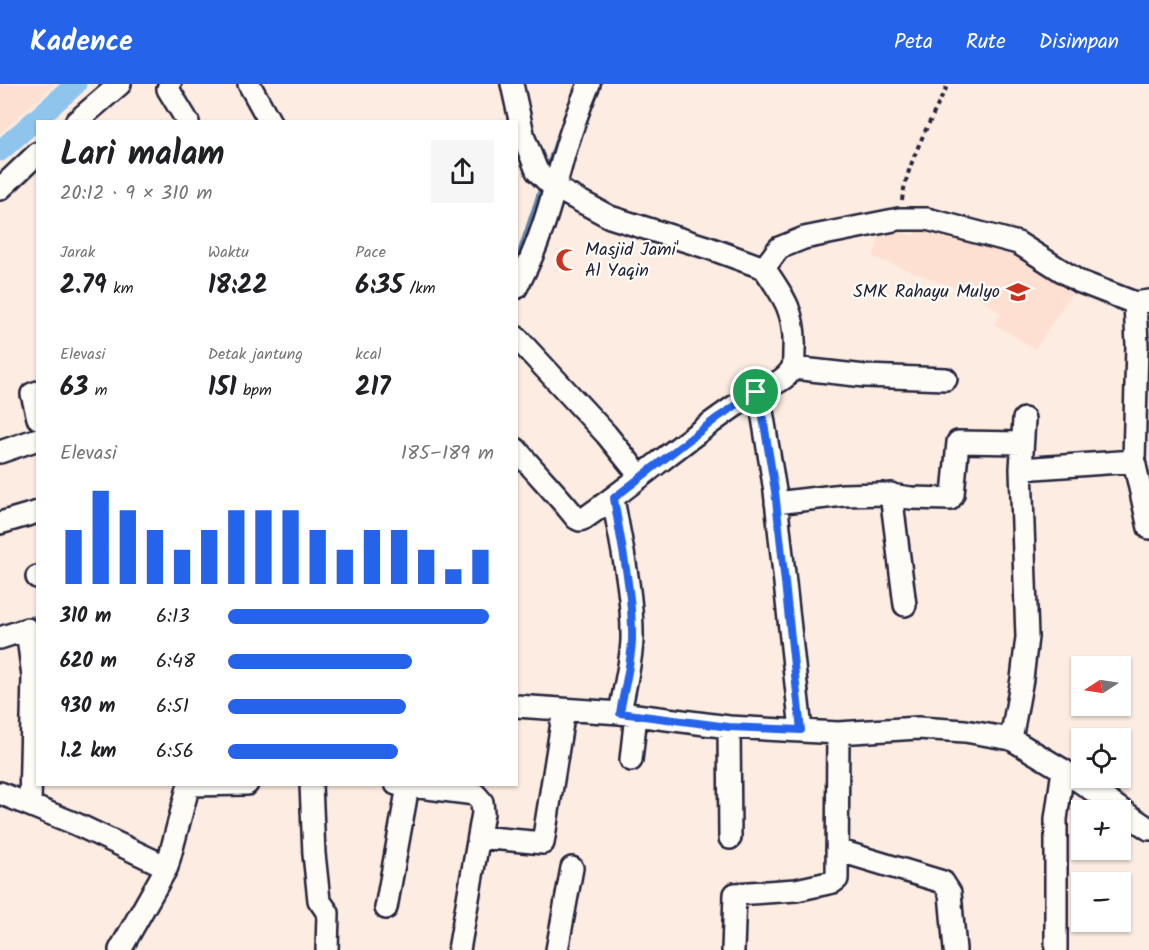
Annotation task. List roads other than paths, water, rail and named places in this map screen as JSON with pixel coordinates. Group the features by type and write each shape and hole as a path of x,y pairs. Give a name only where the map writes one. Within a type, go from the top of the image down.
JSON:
{"street":[{"path":"85,119 120,84"},
{"path":"170,84 168,89 187,120"},
{"path":"249,84 269,120"},
{"path":"512,84 524,138 549,182 610,217 764,268 786,300 795,331 793,368 781,381 756,392 717,418 585,518 580,520 576,518 518,451"},
{"path":"518,284 540,235 549,182 589,84"},
{"path":"0,189 36,155"},
{"path":"764,268 779,248 804,238 899,219 927,219 1018,243 1078,281 1142,302 1137,345 1142,401 1134,461 1149,528"},
{"path":"518,339 599,426 640,476"},
{"path":"793,368 865,376 946,379"},
{"path":"756,392 762,411 776,503 801,730"},
{"path":"36,393 32,394 36,411"},
{"path":"1011,739 1027,637 1021,469 1024,419"},
{"path":"0,452 36,440"},
{"path":"776,503 843,495 891,494 911,498 950,499 958,442 1022,443"},
{"path":"1021,469 1134,461"},
{"path":"891,494 905,606"},
{"path":"614,498 632,631 628,714 631,760"},
{"path":"0,523 36,513"},
{"path":"0,638 27,629 33,676 30,804"},
{"path":"518,706 628,714 729,727 838,733 918,728 965,731 1011,739 1063,770 1149,829"},
{"path":"479,837 543,843 564,710"},
{"path":"729,727 730,838"},
{"path":"733,950 735,894 795,890 833,882 837,879 838,733"},
{"path":"1056,950 1056,819 1063,770"},
{"path":"120,950 167,867 189,786"},
{"path":"311,786 314,855 319,900 328,913 327,950"},
{"path":"386,908 402,786"},
{"path":"410,786 475,794 482,802 483,813 461,949"},
{"path":"0,793 30,804 167,867"},
{"path":"837,850 944,882 950,892 955,950"},
{"path":"558,950 572,868"}],"waterway":[{"path":"0,151 76,84"},
{"path":"546,174 558,138"},
{"path":"518,259 543,184"},
{"path":"24,621 36,618"}],"place":[{"name":"Masjid Jami' Al Yaqin","path":"567,260"},
{"name":"SMK Rahayu Mulyo","path":"1018,292"}]}
